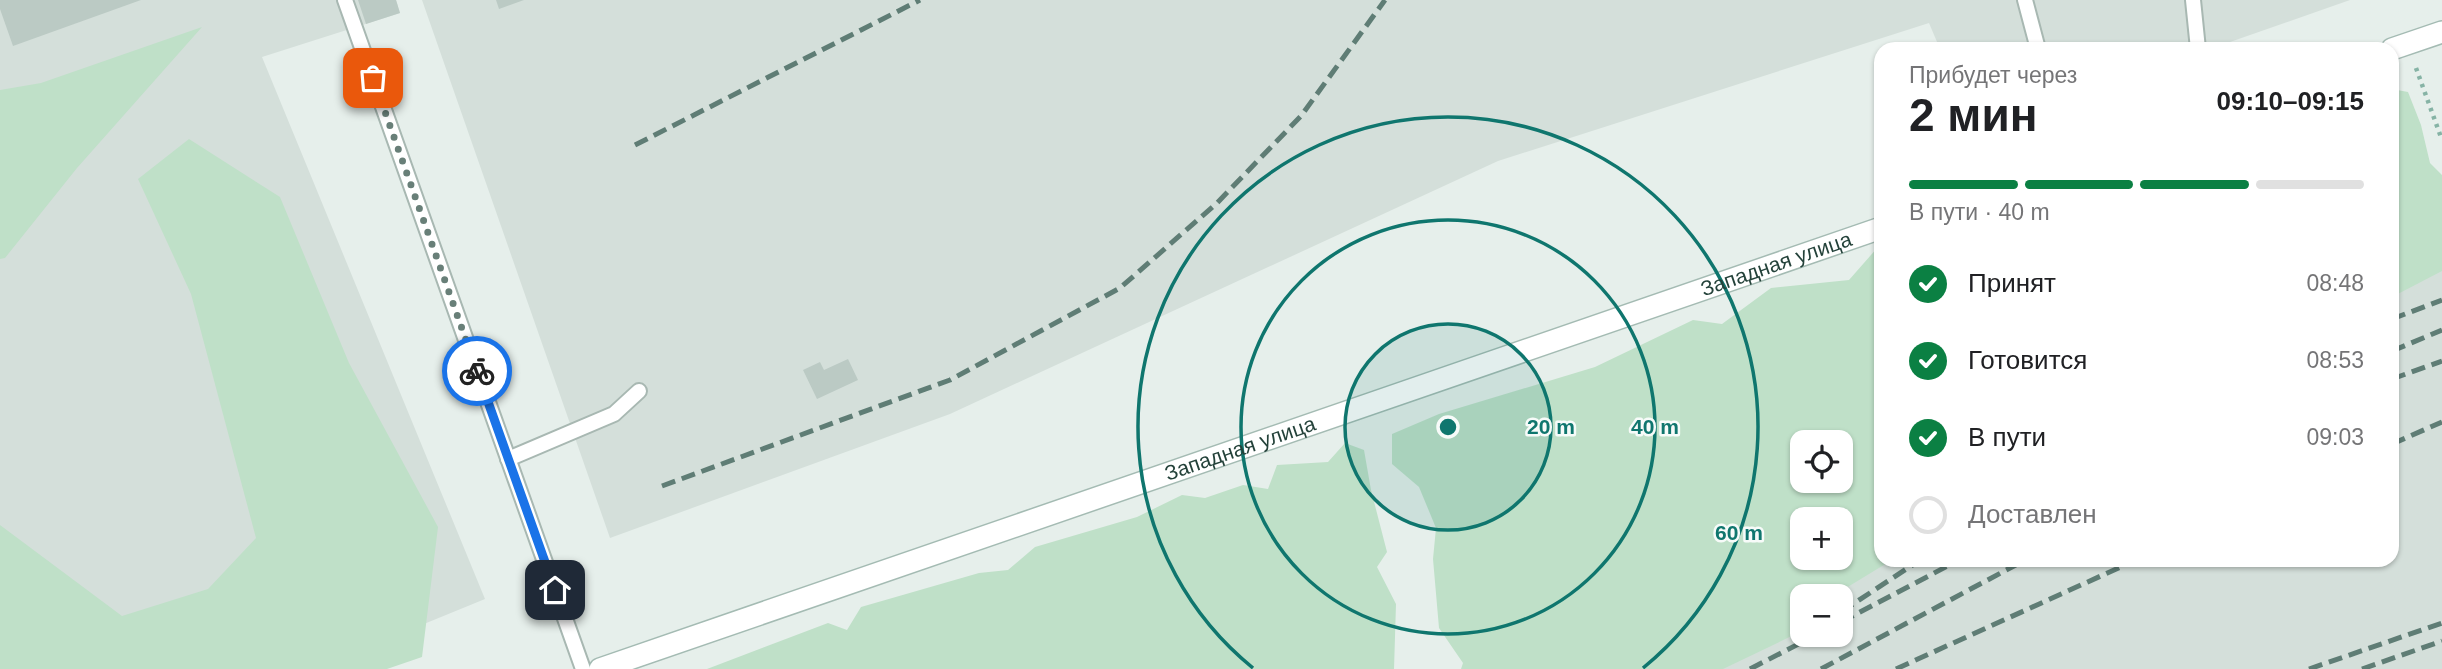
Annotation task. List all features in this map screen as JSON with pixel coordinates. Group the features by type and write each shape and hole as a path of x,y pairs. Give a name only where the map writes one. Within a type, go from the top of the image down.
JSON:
{"street":[{"path":"2401,46 2442,32"},
{"name":"Западная улица","path":"600,669 1874,230"}],"lane":[{"path":"345,0 583,669"},
{"path":"2025,0 2036,42"},
{"path":"2193,0 2197,42"},
{"path":"508,459 614,414 639,391"}],"path":[{"path":"2401,46 2417,74 2442,140"}],"shaded area":[{"path":"0,0 396,0 400,13 262,57 485,599 314,669 0,669"},
{"path":"422,0 2350,0 2230,42 1937,42 1929,23 1498,161 950,414 610,538"},
{"path":"2442,259 2442,669 1652,669 1790,597 1790,647 1853,647 1853,584 1816,584 1843,570 1853,570 1853,565 1874,554 1874,567 2399,567 2399,280"}],"green space":[{"path":"202,27 77,168 5,258 0,259 0,90 41,83"},
{"path":"2399,90 2408,92 2421,125 2430,163 2442,175 2442,271 2399,293"},
{"path":"189,139 280,197 349,363 438,527 422,657 387,669 0,669 0,525 122,616 208,589 256,538 191,294 138,179"},
{"path":"1874,252 1874,567 1880,567 1853,584 1790,584 1790,637 1723,669 1461,669 1463,663 1439,628 1433,559 1436,528 1419,487 1392,464 1392,434 1439,414 1595,367 1693,320 1722,324 1771,288 1849,280"},
{"path":"1345,443 1364,450 1387,552 1377,567 1396,604 1394,669 707,669 828,623 847,630 861,607 979,573 1008,570 1035,547 1137,517 1182,495 1205,498 1243,485 1268,489 1277,465 1328,462"}],"building":[{"path":"0,0 141,0 13,46 0,9"},
{"path":"358,0 396,0 400,13 366,24"},
{"path":"496,0 524,0 499,9"},
{"path":"848,359 858,380 817,399 803,370 820,362 824,370"}],"railway":[{"path":"635,145 920,0"},
{"path":"662,486 950,380 1120,288 1217,203 1301,116 1385,0"},
{"path":"2399,316 2442,300"},
{"path":"2399,348 2442,330"},
{"path":"2399,376 2442,361"},
{"path":"2399,441 2442,422"},
{"path":"1853,604 1909,567"},
{"path":"1853,616 1946,567"},
{"path":"1821,669 2012,567"},
{"path":"1896,669 2121,567"},
{"path":"2309,669 2442,623"},
{"path":"2362,669 2442,641"},
{"path":"1750,669 1793,647"}],"way so far":[{"path":"373,78 477,371"}],"route":[{"path":"477,371 555,590"}]}
